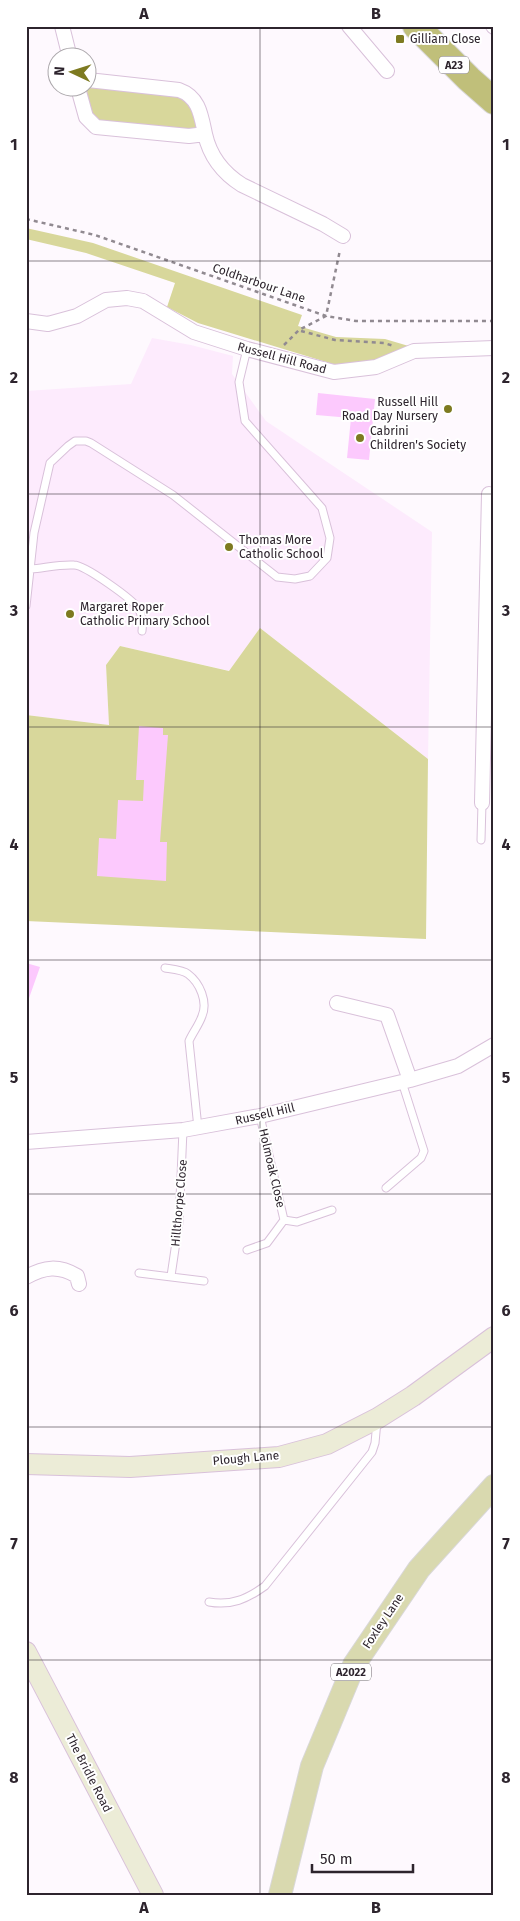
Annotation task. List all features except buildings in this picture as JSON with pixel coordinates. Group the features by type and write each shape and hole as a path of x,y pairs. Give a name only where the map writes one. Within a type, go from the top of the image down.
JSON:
{"highway":[{"name":"A23","path":"416,26 494,101"}],"main road":[{"name":"Plough Lane","path":"26,1464 130,1467 279,1456 328,1444 378,1418 413,1396 494,1337"},
{"name":"Foxley Lane","path":"280,1895 312,1766 354,1665 419,1569 494,1486"},
{"name":"The Bridle Road","path":"26,1652 152,1895"}],"street":[{"path":"62,26 68,48"},
{"path":"349,26 387,71"},
{"path":"98,81 179,90 186,93 197,103 205,134 215,159 232,178 242,186 323,224 343,236"},
{"path":"81,98 86,117 96,126 189,136 205,134"},
{"name":"Russell Hill Road","path":"26,321 48,324 77,316 106,300 126,298 143,301 194,332 247,349 334,372 376,367 414,351 494,348"},
{"path":"482,802 490,625 489,494"},
{"path":"337,1003 387,1015 406,1081"},
{"name":"Russell Hill","path":"26,1142 183,1130 260,1116 406,1081 458,1066 494,1045"},
{"path":"26,1277 50,1268 66,1270 77,1276 79,1284"}],"lane":[{"path":"26,606 34,533 50,463 68,446 80,440 96,446 173,495 277,577 295,579 310,576 327,558 330,538 322,508 245,421 239,382 247,349"},
{"path":"31,569 74,564 84,568 131,599 143,621 142,631"},
{"path":"481,840 482,802"},
{"path":"165,968 187,973 201,990 205,1003 202,1017 194,1028 189,1041 198,1128"},
{"path":"386,1188 421,1158 424,1150 406,1081"},
{"name":"Holmoak Close","path":"247,1250 267,1243 284,1220 260,1116"},
{"name":"Hillthorpe Close","path":"171,1276 179,1222 183,1130"},
{"name":"Holmoak Close","path":"284,1220 297,1222 332,1210"},
{"path":"139,1274 204,1281"},
{"path":"209,1602 219,1604 249,1598 264,1586 372,1452 378,1418"}],"path":[{"name":"Coldharbour Lane","path":"26,219 95,235 326,316 356,321 494,321"},
{"path":"272,356 299,330 326,316 343,236"},
{"path":"299,330 335,340 384,343 414,351"}],"shaded area":[{"path":"98,88 182,97 193,106 197,126 192,131 99,122 91,117 87,98 98,98"},
{"path":"26,228 93,243 302,315 298,326 336,337 385,339 412,347 374,361 336,365 198,323 167,307 175,283 86,253 26,239"},
{"name":"Thomas More Catholic School","path":"152,338 191,345 233,356 232,374 266,421 432,532 428,759 260,628 230,671 120,646 106,665 109,725 26,715 26,391 131,384"},
{"path":"260,628 428,759 426,939 26,921 26,715 109,725 106,665 120,646 229,671"}],"place":[{"name":"Gilliam Close","path":"400,39"},
{"name":"Russell Hill Road Day Nursery","path":"448,409"},
{"name":"Cabrini Children's Society","path":"360,438"},
{"name":"Thomas More Catholic School","path":"229,547"},
{"name":"Margaret Roper Catholic Primary School","path":"70,614"}]}
